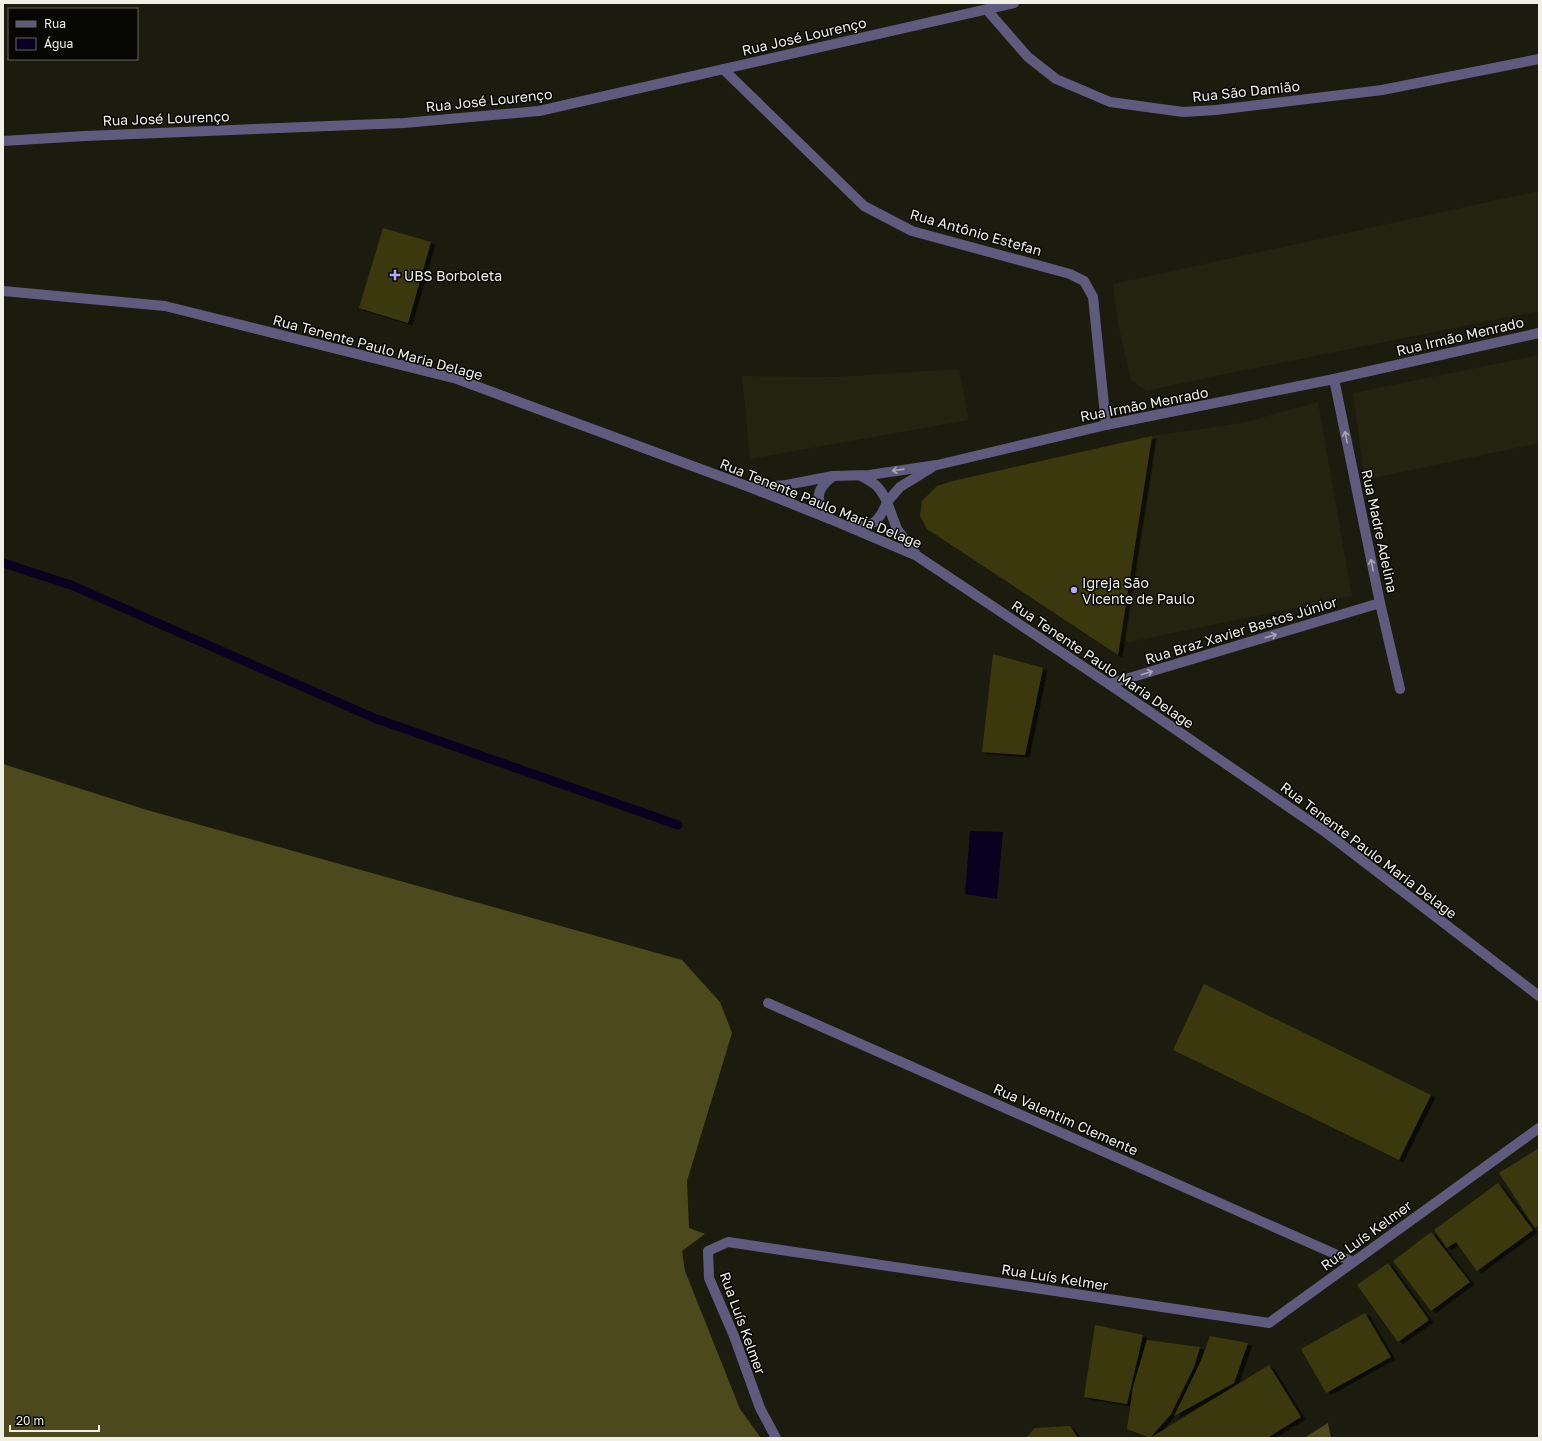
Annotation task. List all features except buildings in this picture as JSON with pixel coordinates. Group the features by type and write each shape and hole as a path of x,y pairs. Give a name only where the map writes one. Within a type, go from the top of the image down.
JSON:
{"street":[{"name":"Rua José Lourenço","path":"3,141 85,136 404,123 538,112 1014,3"},
{"name":"Rua São Damião","path":"987,10 1028,57 1056,79 1110,102 1183,112 1216,110 1382,90 1539,59"},
{"name":"Rua Antônio Estefan","path":"723,69 864,206 912,231 1070,274 1084,281 1093,297 1106,425"},
{"name":"Rua Tenente Paulo Maria Delage","path":"3,291 165,306 458,380 752,488 917,556 1109,684 1324,831 1539,996"},
{"name":"Rua Irmão Menrado","path":"752,488 786,485 833,476 858,474 869,475 937,465 1106,425 1334,379 1539,333"},
{"name":"Rua Madre Adelina","path":"1334,379 1380,603 1400,689"},
{"path":"842,525 862,527 875,522 881,516 887,502 900,486 937,465"},
{"path":"858,474 871,481 882,491 896,529 917,556"},
{"path":"830,519 820,506 818,496 825,482 833,476"},
{"name":"Rua Braz Xavier Bastos Júnior","path":"1109,684 1380,603"},
{"name":"Rua Valentim Clemente","path":"768,1002 1353,1262"},
{"name":"Rua Luís Kelmer","path":"776,1438 760,1408 734,1336 710,1278 708,1251 728,1242 1269,1323 1539,1128"}],"shaded area":[{"path":"1539,191 1539,311 1146,391 1131,380 1119,328 1113,284"},
{"path":"1539,355 1539,443 1365,480 1353,393"},
{"path":"959,369 969,420 750,459 742,376 834,377"},
{"path":"1318,402 1352,596 1120,644 1152,436 1242,423"},
{"path":"3,764 147,810 682,960 720,1002 732,1033 687,1181 689,1228 705,1234 682,1251 685,1271 740,1409 761,1438 3,1438"},
{"path":"1328,1423 1331,1438 1304,1438"}],"water":[{"path":"970,831 1003,832 997,899 965,894"}],"waterway":[{"path":"3,563 71,585 374,718 678,825"}],"place":[{"name":"UBS Borboleta","path":"395,275"},
{"name":"Igreja São Vicente de Paulo","path":"1074,590"}]}
